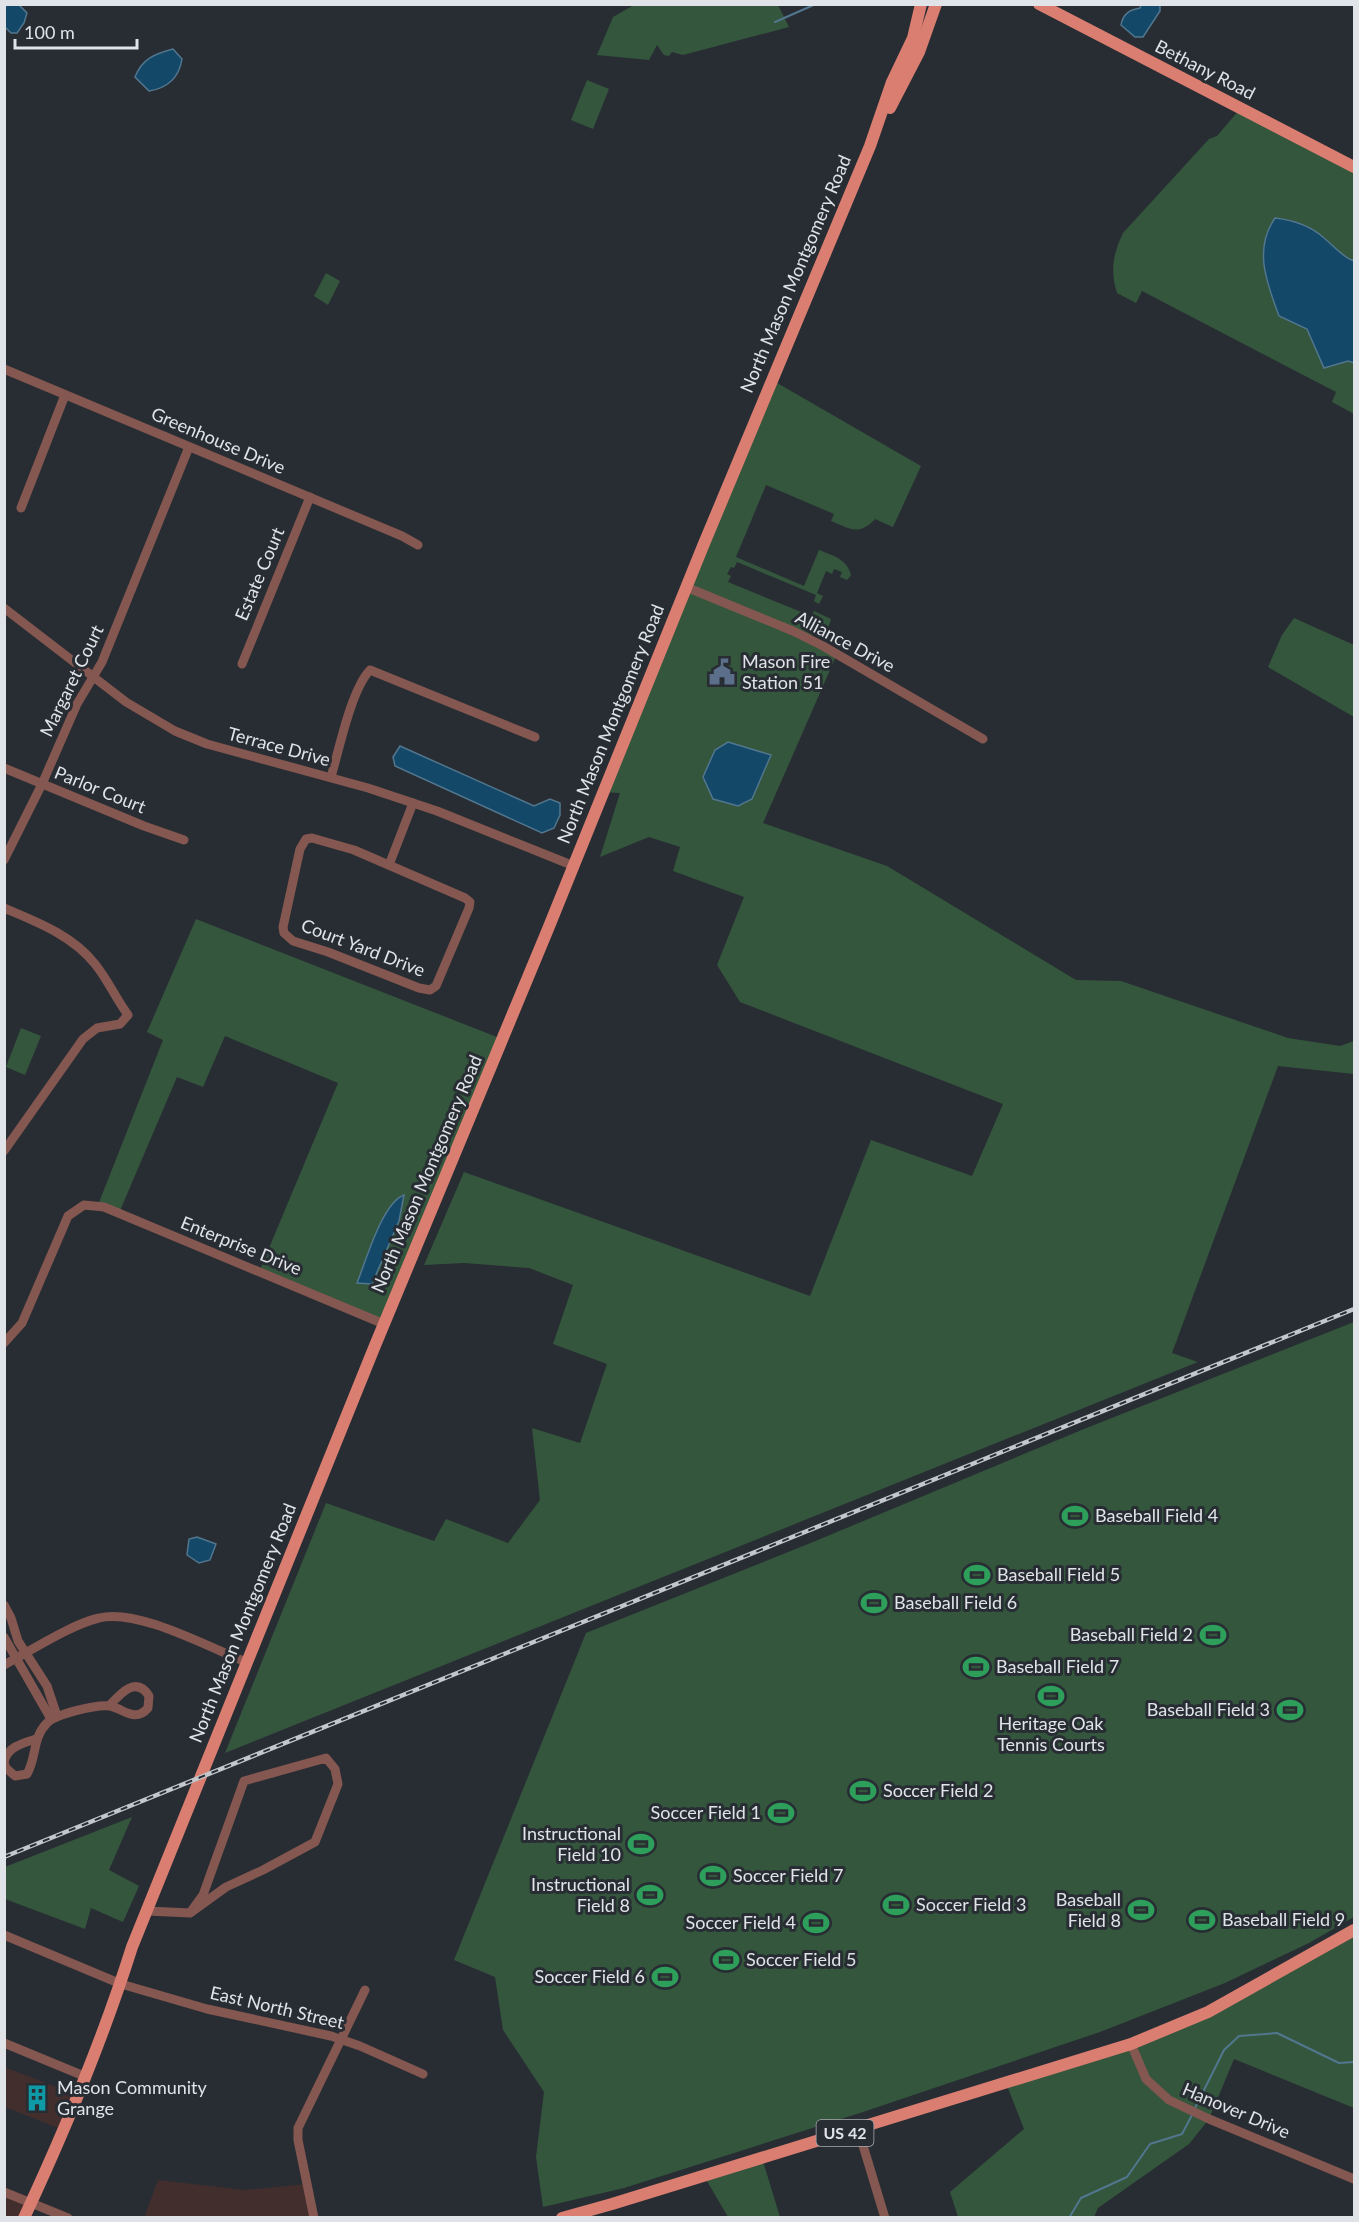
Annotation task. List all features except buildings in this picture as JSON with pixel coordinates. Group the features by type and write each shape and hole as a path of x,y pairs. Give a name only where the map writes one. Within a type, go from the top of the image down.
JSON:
{"main road":[{"name":"North Mason Montgomery Road","path":"24,2217 54,2153 246,1662 384,1324 574,866 686,587 870,146 892,82 913,38 921,4"},
{"name":"North Mason Montgomery Road","path":"870,146 919,52 936,4"},
{"name":"Bethany Road","path":"1040,4 1354,167"},
{"name":"US 42","path":"562,2217 577,2216 1131,2044 1216,2008 1354,1930"}],"street":[{"name":"Greenhouse Drive","path":"4,369 310,497 418,545"},
{"path":"21,508 65,395"},
{"name":"Margaret Court","path":"4,860 42,784 77,704 110,645 189,447"},
{"name":"Estate Court","path":"242,664 310,497"},
{"name":"Alliance Drive","path":"686,587 823,646 983,739"},
{"name":"Terrace Drive","path":"4,608 141,712 175,731 216,747 331,777 413,803 574,866"},
{"path":"331,777 349,715 360,686 370,670 535,738"},
{"name":"Parlor Court","path":"4,768 184,840"},
{"path":"389,865 413,803"},
{"name":"Court Yard Drive","path":"312,838 354,850 389,865 470,902 439,981 430,990 419,988 328,952 298,944 284,933 300,849 306,839 312,838"},
{"path":"4,908 47,927 78,947 95,964 128,1015 120,1023 97,1028 83,1039 4,1151"},
{"name":"Enterprise Drive","path":"4,1343 22,1323 68,1216 73,1210 84,1205 104,1207 384,1324"},
{"path":"4,1605 11,1618 21,1656"},
{"path":"4,1665 93,1620 116,1615 140,1619 246,1662"},
{"path":"4,1638 47,1686 54,1718"},
{"path":"36,1739 14,1748 6,1756 4,1762 10,1773 15,1776 27,1774 33,1764 36,1739 46,1724 54,1718 109,1706"},
{"path":"147,1911 190,1913 226,1887 315,1842 338,1784 335,1769 326,1758 244,1781 203,1895 190,1913"},
{"name":"East North Street","path":"4,1935 121,1984 207,2009 341,2039 423,2074"},
{"path":"314,2217 298,2140 298,2128 365,1990"},
{"path":"4,2043 84,2076"},
{"name":"Hanover Drive","path":"1131,2044 1146,2079 1164,2097 1185,2109 1354,2179"},
{"path":"858,2129 884,2217"},
{"path":"4,2192 68,2217"}],"shaded area":[{"path":"4,2067 77,2095 63,2130 5,2107"},
{"path":"158,2180 245,2190 307,2184 314,2218 144,2218"},
{"path":"4,2192 31,2203 24,2217 5,2217"}],"green space":[{"path":"634,5 778,5 789,27 683,55 672,52 669,56 664,55 657,45 649,60 597,55 613,17"},
{"path":"587,80 609,89 593,129 571,120"},
{"path":"1240,109 1354,167 1354,414 1332,402 1336,392 1142,291 1136,303 1117,293 1114,263 1123,233 1209,139 1217,136"},
{"path":"326,273 340,281 328,305 314,296"},
{"path":"772,380 921,466 893,527 875,519 864,528 849,528 831,521 834,514 766,485 736,557 804,586 819,550 843,562 851,575 847,580 840,577 842,572 834,569 832,574 826,571 817,593 823,596 819,604 814,601 816,595 737,562 727,574 731,576 728,582 811,616 814,611 831,619 829,626 817,634 806,637 837,654 763,823 887,866 1076,980 1121,981 1288,1038 1340,1046 1354,1041 1354,1074 1278,1066 1172,1353 1198,1362 225,1753 326,1503 434,1541 446,1519 508,1543 540,1500 532,1428 580,1443 607,1364 553,1344 573,1285 529,1268 464,1263 424,1265 464,1172 810,1296 871,1140 972,1176 1003,1104 740,1002 717,965 744,897 673,871 680,847 649,837 600,857 620,793 603,792"},
{"path":"1294,618 1354,645 1354,717 1268,667 1282,635"},
{"path":"196,919 502,1039 384,1324 259,1272 338,1083 225,1036 203,1087 177,1077 119,1213 98,1205 163,1040 147,1032"},
{"path":"21,1028 41,1036 25,1075 6,1067"},
{"path":"1354,1322 1354,1917 1309,1943 1225,1983 1100,2032 863,2112 624,2188 543,2207 536,2157 544,2092 503,2030 495,1977 454,1960 586,1633 813,1542 1084,1429"},
{"path":"132,1817 109,1870 139,1886 123,1922 91,1908 85,1929 5,1899 5,1867"},
{"path":"1354,1930 1354,2108 1234,2059 1209,2119 1189,2144 1098,2208 1094,2217 958,2217 950,2192 1024,2129 1006,2083 1146,2038"},
{"path":"762,2158 780,2217 728,2217 704,2176"}],"water":[{"path":"4,5 19,5 27,13 17,33 11,33 5,27"},
{"path":"1141,5 1160,5 1160,11 1143,37 1135,37 1121,25 1127,13 1140,8"},
{"path":"173,49 182,59 178,72 167,85 149,91 135,77 138,71 150,58"},
{"path":"1275,218 1295,222 1313,230 1354,261 1354,363 1348,361 1324,368 1307,329 1279,316 1270,291 1263,254 1268,230"},
{"path":"728,742 771,755 752,799 738,806 713,799 703,777 715,750"},
{"path":"400,746 534,806 550,799 560,803 560,815 554,828 542,833 395,766 393,757"},
{"path":"404,1195 399,1221 372,1284 357,1283 382,1221 396,1200"},
{"path":"197,1537 216,1544 210,1560 199,1563 187,1555 189,1539"}],"waterway":[{"path":"775,22 816,4"},
{"path":"1194,2110 1224,2050 1239,2036 1277,2033 1339,2063 1354,2062"},
{"path":"1069,2218 1081,2198 1127,2177 1150,2144 1182,2134 1192,2115"}],"railway":[{"path":"4,1857 1354,1309"}],"place":[{"name":"Mason Fire Station 51","path":"722,672"},
{"name":"Baseball Field 4","path":"1075,1516"},
{"name":"Baseball Field 5","path":"977,1575"},
{"name":"Baseball Field 6","path":"874,1603"},
{"name":"Baseball Field 2","path":"1213,1635"},
{"name":"Baseball Field 7","path":"976,1667"},
{"name":"Heritage Oak Tennis Courts","path":"1051,1696"},
{"name":"Baseball Field 3","path":"1290,1710"},
{"name":"Soccer Field 2","path":"863,1791"},
{"name":"Soccer Field 1","path":"781,1813"},
{"name":"Instructional Field 10","path":"641,1844"},
{"name":"Soccer Field 7","path":"713,1876"},
{"name":"Instructional Field 8","path":"650,1895"},
{"name":"Soccer Field 3","path":"896,1905"},
{"name":"Baseball Field 8","path":"1141,1910"},
{"name":"Baseball Field 9","path":"1202,1920"},
{"name":"Soccer Field 4","path":"816,1923"},
{"name":"Soccer Field 5","path":"726,1960"},
{"name":"Soccer Field 6","path":"665,1977"},
{"name":"Mason Community Grange","path":"37,2098"}]}
